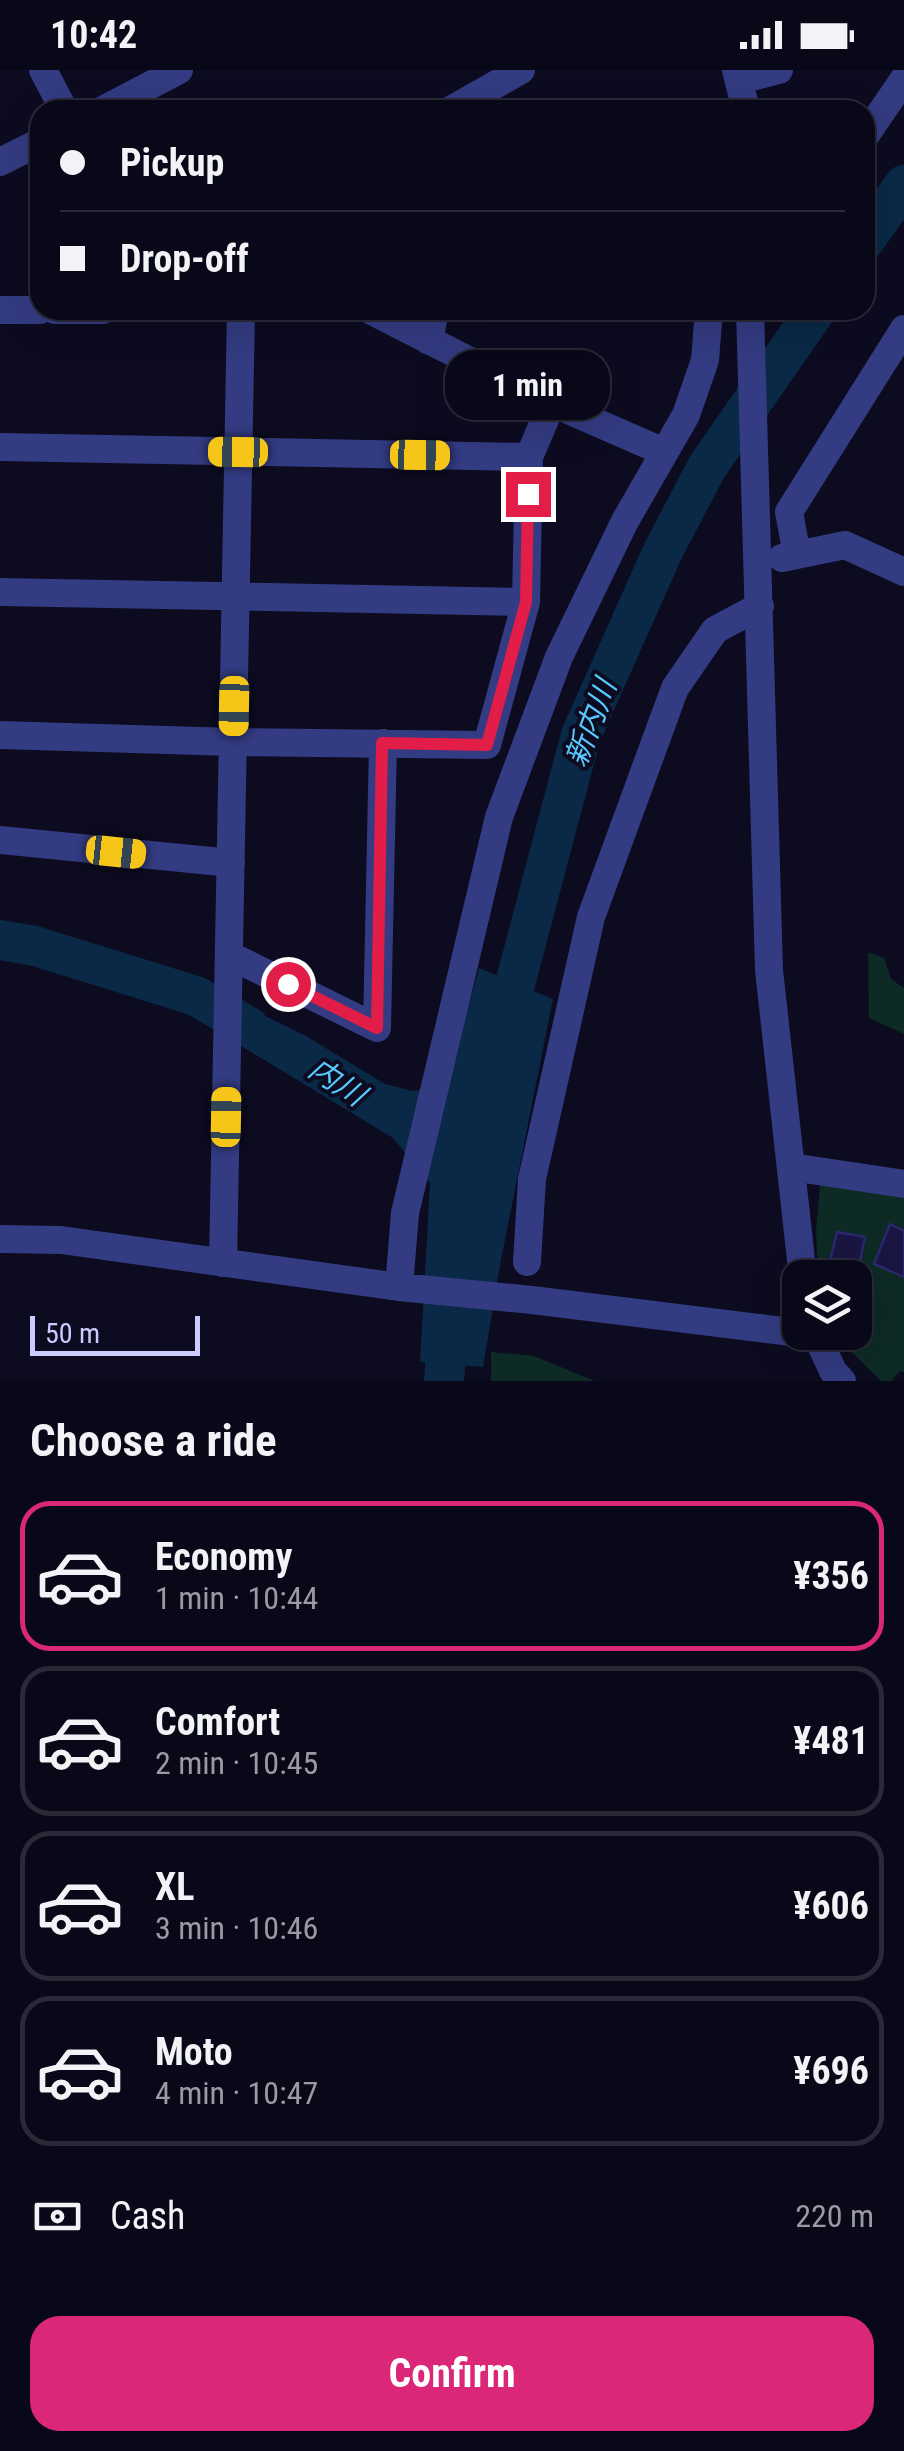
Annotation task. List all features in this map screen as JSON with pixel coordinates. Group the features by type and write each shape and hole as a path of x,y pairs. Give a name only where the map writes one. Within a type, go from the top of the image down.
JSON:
{"street":[{"path":"43,70 59,100"},
{"path":"122,100 179,70"},
{"path":"475,100 521,70"},
{"path":"744,100 738,75 779,70"},
{"path":"875,121 904,79"},
{"path":"0,162 30,147"},
{"path":"0,310 30,310"},
{"path":"223,1263 240,320"},
{"path":"389,320 552,403 664,452"},
{"path":"430,341 433,320"},
{"path":"399,1287 405,1213 499,817 559,657 625,522 686,414 705,360 708,320"},
{"path":"750,320 769,970 801,1260"},
{"path":"797,555 790,512 904,329"},
{"path":"0,736 487,745 526,602 529,457 552,403"},
{"path":"0,447 529,457"},
{"path":"758,550 797,555 845,546 904,572"},
{"path":"0,592 526,602"},
{"path":"526,1262 532,1179 591,917 675,688 715,630 760,606"},
{"path":"229,955 377,1028 382,743"},
{"path":"0,840 231,864"},
{"path":"791,1167 904,1184"},
{"path":"0,1239 61,1240 399,1287 782,1330"},
{"path":"823,1350 842,1381"}],"green space":[{"path":"868,952 884,958 891,979 904,988 904,1034 869,1018"},
{"path":"821,1174 904,1188 904,1372 900,1371 891,1381 881,1381 849,1350 872,1350 872,1260 817,1260"},
{"path":"491,1352 534,1356 595,1381 491,1381"}],"water":[{"path":"479,968 553,999 483,1367 420,1362 430,1183 393,1138 200,1021 208,988 306,1036 385,1084 413,1091 447,1084"}],"building":[{"path":"890,1224 904,1231 904,1277 874,1264"},
{"path":"837,1232 865,1237 860,1260 830,1260"}],"waterway":[{"name":"新内川","path":"875,226 904,185"},
{"name":"新内川","path":"502,1033 581,735 663,551 707,467 809,320"},
{"name":"内川","path":"0,940 35,946 196,996 249,1027"},
{"name":"内川","path":"444,1381 449,1311"}],"route":[{"path":"288,984 377,1028 382,743 487,745 526,602 528,494"}]}
